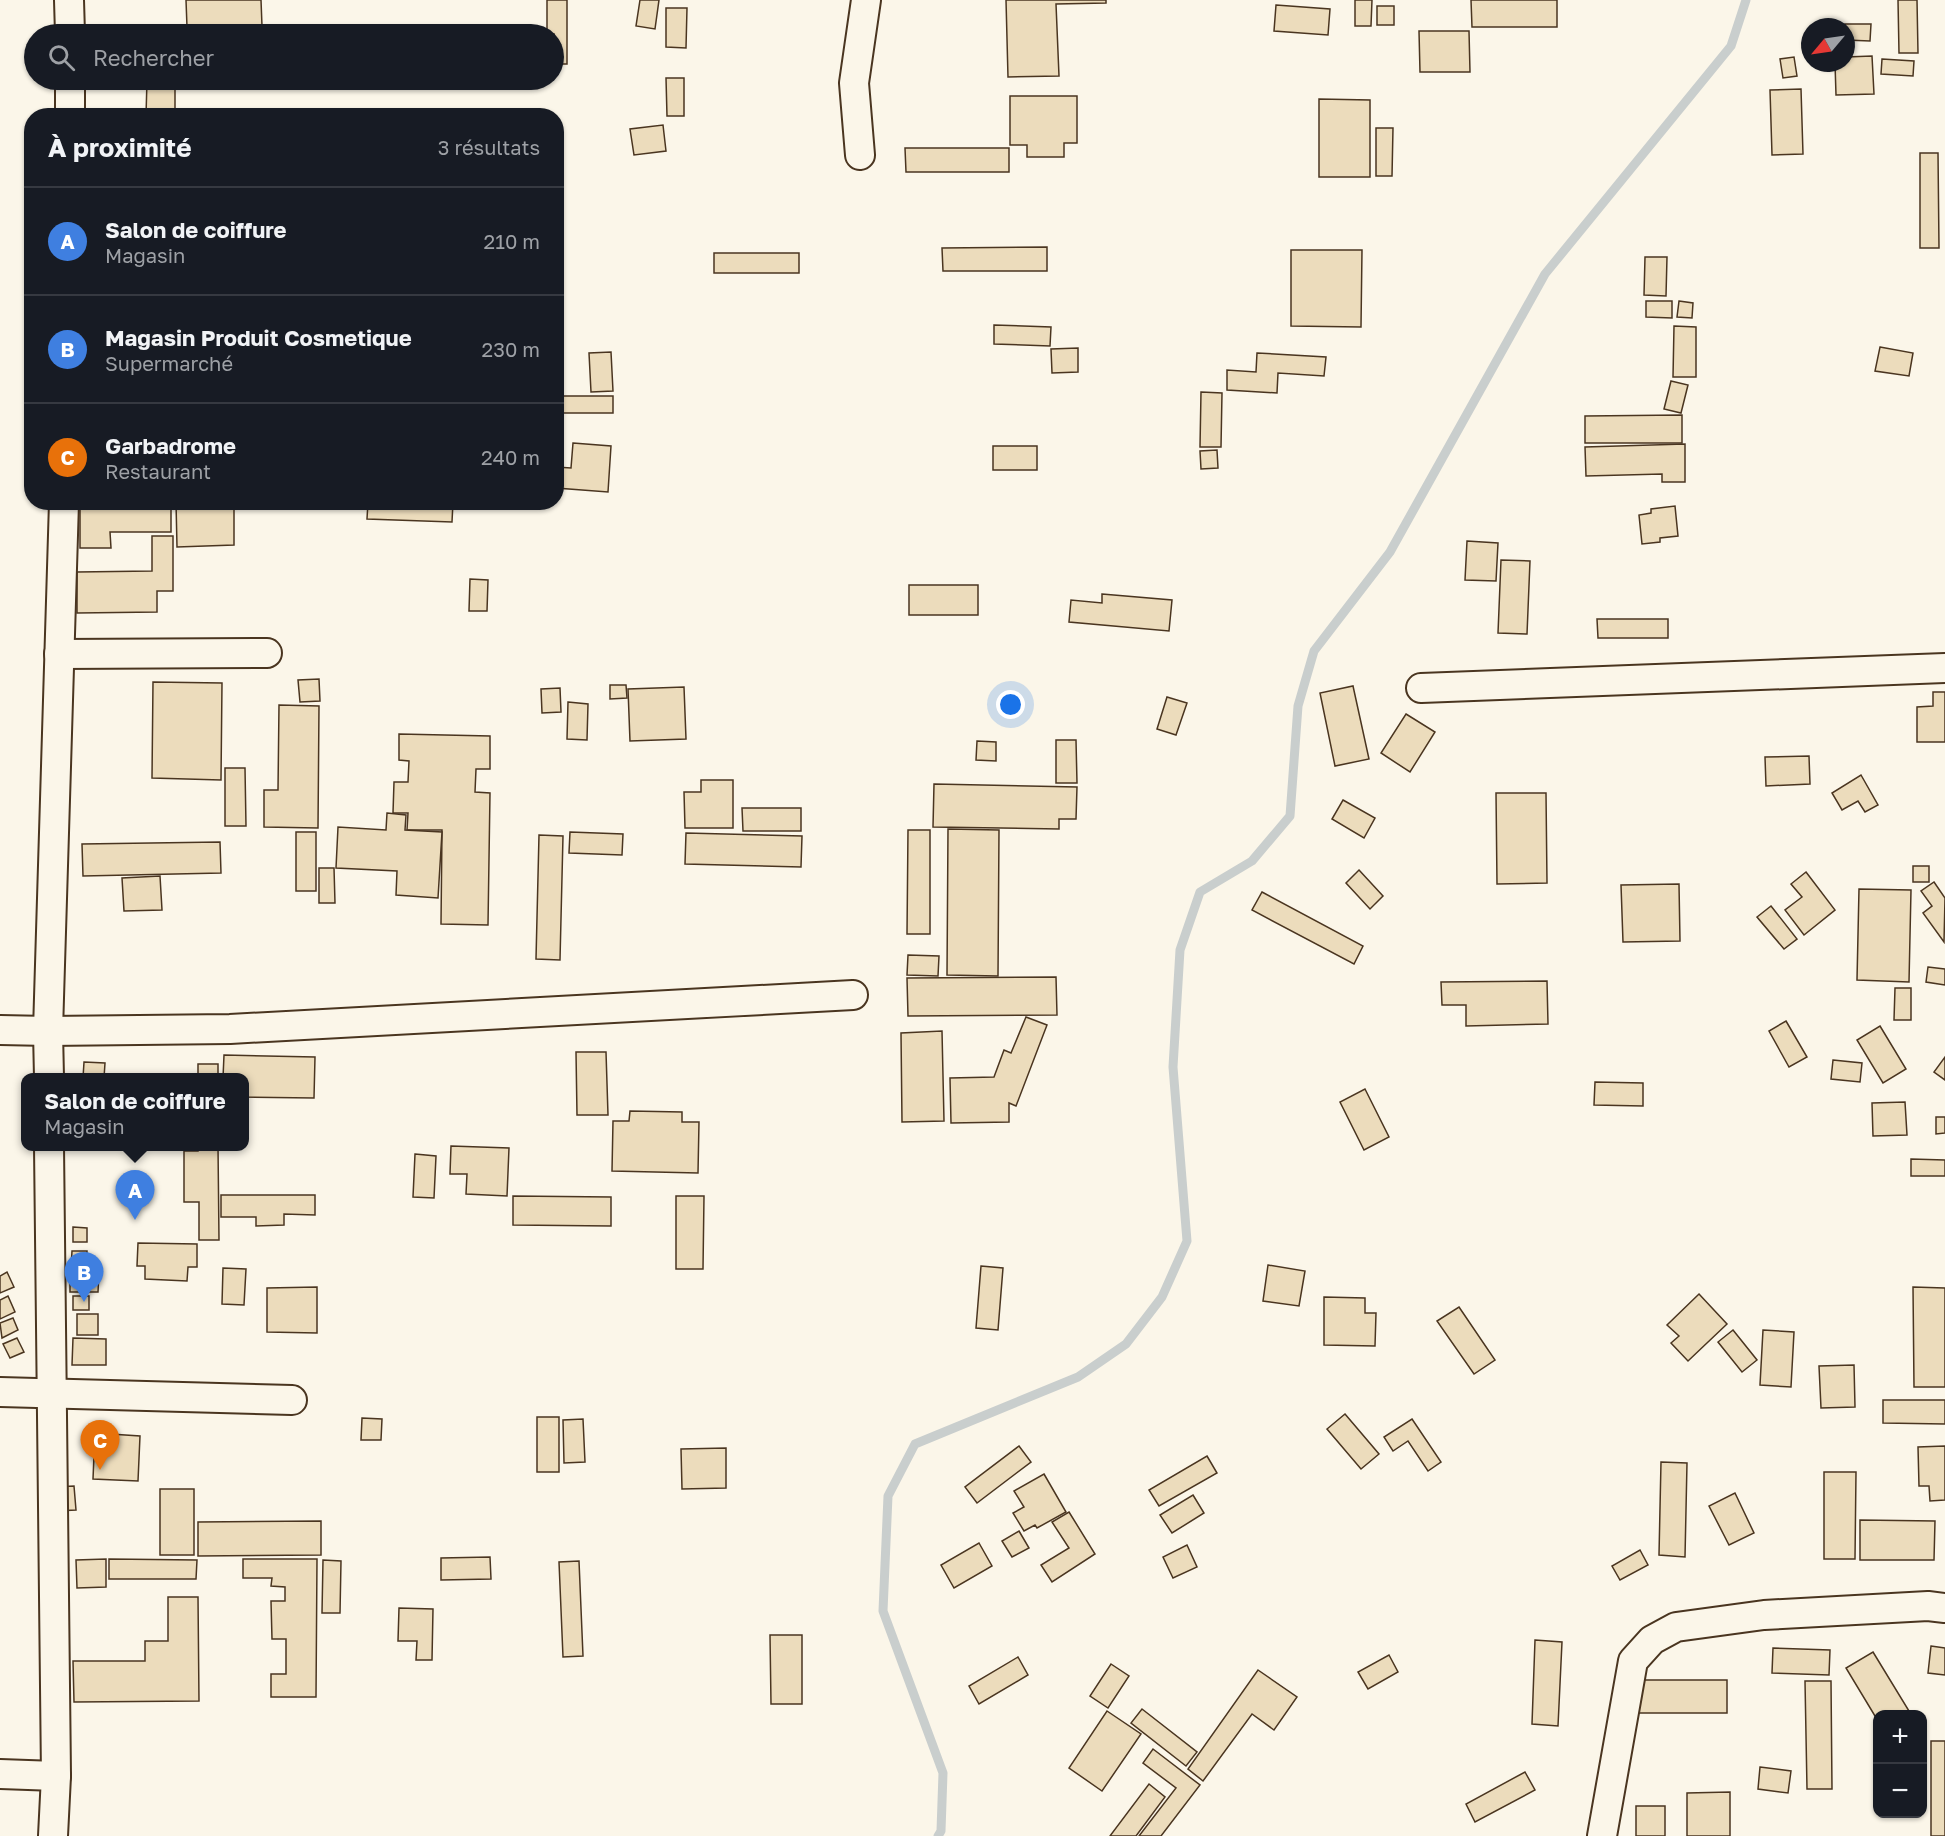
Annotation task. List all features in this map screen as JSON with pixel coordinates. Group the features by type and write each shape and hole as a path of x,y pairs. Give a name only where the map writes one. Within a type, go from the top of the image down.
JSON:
{"street":[{"path":"69,0 70,24"},
{"path":"860,155 854,83 866,0"},
{"path":"70,90 70,108"},
{"path":"49,1073 48,1031 64,510"},
{"path":"59,654 267,652"},
{"path":"1421,687 1945,668"},
{"path":"0,1030 230,1029 853,996"},
{"path":"49,1151 56,1776 53,1836"},
{"path":"0,1392 292,1400"},
{"path":"1602,1836 1633,1661 1652,1640 1676,1627 1764,1615 1928,1606 1945,1608"},
{"path":"0,1774 56,1776"}],"building":[{"path":"186,0 261,0 262,24 187,24"},
{"path":"547,0 567,0 567,64 564,64 564,24 547,24"},
{"path":"640,0 659,0 655,29 636,26"},
{"path":"1006,0 1106,0 1106,3 1056,4 1059,76 1008,77"},
{"path":"1355,0 1372,0 1371,26 1355,26"},
{"path":"1471,0 1557,0 1557,27 1472,27"},
{"path":"1898,0 1917,0 1918,53 1899,53"},
{"path":"1276,5 1330,9 1328,35 1274,31"},
{"path":"1377,6 1394,6 1394,25 1377,25"},
{"path":"666,8 687,8 686,48 666,47"},
{"path":"1855,24 1871,24 1870,41 1855,40"},
{"path":"1419,31 1469,31 1470,72 1420,72"},
{"path":"1872,56 1874,94 1836,95 1835,72 1855,72 1855,57"},
{"path":"1794,57 1797,76 1783,78 1780,59"},
{"path":"1882,59 1914,61 1913,76 1881,74"},
{"path":"666,78 684,78 684,116 667,116"},
{"path":"1801,89 1803,154 1772,155 1770,90"},
{"path":"147,90 175,90 175,108 146,108"},
{"path":"1010,96 1077,96 1077,143 1064,143 1064,157 1027,157 1027,145 1010,145"},
{"path":"1319,99 1370,100 1370,177 1319,177"},
{"path":"663,125 666,151 634,155 630,129"},
{"path":"1376,128 1393,128 1392,176 1376,176"},
{"path":"905,148 1009,148 1009,172 906,172"},
{"path":"1920,153 1938,153 1939,248 1920,248"},
{"path":"1047,247 1047,271 943,271 942,248"},
{"path":"1291,250 1362,250 1361,327 1291,326"},
{"path":"714,253 799,253 799,273 714,273"},
{"path":"1645,257 1667,257 1666,296 1644,295"},
{"path":"1646,301 1672,301 1672,318 1646,317"},
{"path":"1679,301 1693,303 1692,318 1677,317"},
{"path":"994,325 1051,327 1050,346 994,344"},
{"path":"1674,326 1696,327 1696,377 1673,377"},
{"path":"1880,347 1913,353 1909,376 1875,371"},
{"path":"1078,348 1078,372 1052,373 1051,349"},
{"path":"611,352 613,391 591,392 589,353"},
{"path":"1257,353 1326,357 1324,376 1278,373 1277,393 1227,390 1227,370 1256,372"},
{"path":"1671,381 1688,385 1681,413 1664,409"},
{"path":"1201,392 1222,393 1221,447 1200,447"},
{"path":"564,396 613,396 613,413 564,413"},
{"path":"1682,415 1682,443 1585,443 1585,416"},
{"path":"573,443 611,446 608,492 564,489 564,468 571,468"},
{"path":"1685,444 1685,482 1662,482 1662,474 1586,476 1585,447"},
{"path":"993,446 1037,446 1037,470 993,470"},
{"path":"1217,450 1218,468 1201,469 1200,451"},
{"path":"1675,506 1678,536 1660,538 1660,542 1642,544 1639,515 1651,513 1651,509"},
{"path":"80,510 171,510 171,532 110,532 111,548 80,548"},
{"path":"176,510 234,510 234,545 177,547"},
{"path":"368,510 453,510 452,522 367,519"},
{"path":"152,536 173,536 173,591 157,591 157,612 77,613 77,572 152,571"},
{"path":"1467,541 1498,543 1496,581 1465,580"},
{"path":"1501,560 1530,561 1527,634 1498,633"},
{"path":"470,579 488,580 487,611 469,611"},
{"path":"909,585 978,585 978,615 909,615"},
{"path":"1102,594 1172,600 1169,631 1069,622 1071,600 1102,603"},
{"path":"1597,619 1668,619 1668,638 1598,638"},
{"path":"319,679 320,701 300,702 298,680"},
{"path":"153,682 222,683 221,780 152,778"},
{"path":"610,685 626,685 627,698 610,699"},
{"path":"1353,686 1369,759 1335,766 1320,693"},
{"path":"684,687 686,739 630,741 628,689"},
{"path":"560,688 561,712 542,713 541,689"},
{"path":"1933,692 1945,692 1945,742 1917,742 1917,707 1933,706"},
{"path":"1167,697 1187,703 1176,735 1157,729"},
{"path":"568,702 588,704 587,740 567,739"},
{"path":"279,705 319,706 318,828 264,827 264,790 278,790"},
{"path":"1406,714 1435,732 1410,772 1381,753"},
{"path":"399,734 490,736 490,769 476,769 475,792 490,793 488,925 441,924 442,830 407,830 408,813 393,813 394,782 408,782 409,761 399,760"},
{"path":"1056,740 1076,740 1077,783 1056,783"},
{"path":"977,741 996,742 996,761 976,760"},
{"path":"1809,756 1810,784 1766,786 1765,757"},
{"path":"225,768 245,768 246,826 225,826"},
{"path":"1861,775 1878,805 1865,812 1858,801 1842,810 1832,793"},
{"path":"701,780 733,780 733,828 685,828 684,792 701,792"},
{"path":"934,784 1077,787 1076,819 1059,819 1059,829 933,827"},
{"path":"1496,793 1546,793 1547,883 1497,884"},
{"path":"1343,800 1375,818 1364,838 1332,819"},
{"path":"742,808 801,808 801,831 743,831"},
{"path":"387,813 406,815 405,830 442,832 438,898 396,895 397,871 336,868 338,827 386,830"},
{"path":"948,829 999,830 998,976 947,975"},
{"path":"908,830 930,830 930,934 907,934"},
{"path":"296,832 316,832 316,891 296,891"},
{"path":"570,832 623,834 622,855 569,853"},
{"path":"686,833 802,836 801,867 685,864"},
{"path":"539,835 563,836 560,960 536,959"},
{"path":"220,842 221,873 83,876 82,844"},
{"path":"1913,866 1929,866 1929,882 1913,882"},
{"path":"319,868 334,868 335,903 319,903"},
{"path":"1359,870 1383,896 1370,909 1346,883"},
{"path":"1806,872 1835,910 1804,935 1785,910 1802,897 1791,884"},
{"path":"160,876 162,910 124,911 122,878"},
{"path":"1934,882 1945,898 1944,942 1923,913 1932,906 1921,891"},
{"path":"1679,884 1680,941 1623,942 1621,885"},
{"path":"1859,889 1911,890 1909,982 1857,980"},
{"path":"1262,892 1363,946 1354,964 1252,910"},
{"path":"1771,906 1797,939 1784,949 1757,917"},
{"path":"908,955 939,956 938,976 907,975"},
{"path":"1928,967 1945,969 1945,985 1926,982"},
{"path":"1056,977 1057,1015 908,1016 907,978"},
{"path":"1547,981 1548,1024 1466,1026 1466,1005 1442,1005 1441,982"},
{"path":"1895,988 1911,988 1911,1020 1894,1020"},
{"path":"1026,1017 1047,1025 1016,1106 1009,1103 1009,1122 951,1123 950,1078 994,1077 1004,1050 1011,1053"},
{"path":"1786,1021 1807,1057 1789,1067 1769,1031"},
{"path":"1880,1026 1906,1069 1883,1083 1857,1040"},
{"path":"942,1031 944,1121 902,1122 901,1033"},
{"path":"576,1052 606,1052 608,1115 577,1115"},
{"path":"224,1055 315,1057 314,1098 249,1097 249,1073 223,1073"},
{"path":"1945,1057 1945,1080 1934,1072"},
{"path":"1833,1060 1862,1063 1860,1082 1831,1079"},
{"path":"84,1062 105,1063 104,1073 83,1073"},
{"path":"198,1064 218,1064 218,1073 198,1073"},
{"path":"1595,1082 1643,1083 1643,1106 1594,1105"},
{"path":"1365,1089 1389,1137 1364,1150 1340,1102"},
{"path":"1905,1102 1907,1135 1873,1136 1872,1103"},
{"path":"630,1111 682,1112 682,1122 699,1122 698,1173 612,1171 613,1121 629,1121"},
{"path":"1936,1117 1945,1117 1945,1133 1936,1134"},
{"path":"451,1146 509,1148 507,1196 466,1194 467,1174 450,1174"},
{"path":"184,1151 218,1151 219,1240 199,1240 199,1202 184,1202"},
{"path":"415,1154 436,1156 434,1198 413,1197"},
{"path":"1911,1159 1945,1160 1945,1176 1911,1176"},
{"path":"221,1195 315,1195 315,1215 284,1214 284,1225 256,1226 256,1217 221,1217"},
{"path":"513,1196 611,1197 611,1226 513,1225"},
{"path":"676,1196 704,1196 703,1269 676,1269"},
{"path":"73,1227 87,1228 87,1242 73,1242"},
{"path":"138,1243 197,1244 197,1267 188,1267 187,1281 145,1279 145,1266 137,1266"},
{"path":"72,1251 87,1251 87,1268 71,1268"},
{"path":"1268,1265 1305,1271 1299,1306 1263,1301"},
{"path":"981,1266 1003,1268 998,1330 976,1328"},
{"path":"223,1268 246,1269 244,1305 222,1304"},
{"path":"70,1271 99,1272 98,1292 70,1292"},
{"path":"7,1272 14,1287 0,1293 0,1276"},
{"path":"317,1287 317,1333 267,1332 267,1288"},
{"path":"1913,1287 1945,1288 1945,1387 1914,1387"},
{"path":"1699,1294 1727,1324 1688,1361 1671,1343 1679,1336 1667,1325"},
{"path":"8,1296 15,1312 0,1319 0,1300"},
{"path":"73,1296 89,1296 89,1310 73,1310"},
{"path":"1324,1297 1365,1298 1365,1313 1376,1313 1375,1346 1324,1345"},
{"path":"1459,1307 1495,1360 1474,1374 1437,1321"},
{"path":"77,1314 98,1314 98,1335 77,1335"},
{"path":"13,1318 18,1330 2,1338 0,1323"},
{"path":"1733,1330 1757,1360 1742,1372 1718,1342"},
{"path":"1763,1330 1794,1332 1791,1387 1760,1385"},
{"path":"17,1338 24,1352 10,1358 3,1344"},
{"path":"73,1338 106,1339 106,1365 72,1365"},
{"path":"1854,1365 1855,1407 1821,1408 1819,1366"},
{"path":"1883,1400 1945,1400 1945,1424 1883,1423"},
{"path":"1345,1414 1379,1454 1361,1469 1327,1429"},
{"path":"537,1417 559,1417 559,1472 537,1472"},
{"path":"362,1418 382,1419 381,1440 361,1440"},
{"path":"583,1419 585,1462 564,1463 563,1420"},
{"path":"1412,1419 1441,1462 1428,1471 1408,1441 1393,1451 1384,1437"},
{"path":"95,1433 140,1436 138,1481 93,1479"},
{"path":"1019,1446 1031,1462 977,1503 965,1487"},
{"path":"1945,1446 1945,1500 1930,1501 1929,1486 1919,1486 1918,1447"},
{"path":"726,1448 726,1488 682,1489 681,1449"},
{"path":"1207,1456 1217,1473 1159,1506 1149,1490"},
{"path":"1661,1462 1687,1463 1685,1557 1659,1555"},
{"path":"1824,1472 1856,1472 1855,1559 1824,1559"},
{"path":"1044,1474 1066,1512 1037,1528 1035,1525 1024,1531 1013,1513 1024,1507 1014,1491"},
{"path":"74,1486 76,1510 56,1511 54,1487"},
{"path":"160,1489 194,1489 194,1555 160,1555"},
{"path":"1735,1493 1754,1533 1729,1545 1709,1506"},
{"path":"1193,1495 1204,1513 1172,1533 1160,1515"},
{"path":"1069,1512 1095,1554 1052,1582 1041,1565 1069,1548 1052,1522"},
{"path":"1860,1520 1935,1521 1934,1560 1860,1560"},
{"path":"321,1521 321,1555 198,1556 198,1522"},
{"path":"1019,1531 1029,1548 1012,1557 1002,1541"},
{"path":"979,1543 992,1566 954,1588 941,1565"},
{"path":"1187,1545 1197,1567 1173,1578 1163,1557"},
{"path":"1640,1550 1648,1565 1620,1580 1612,1566"},
{"path":"490,1557 491,1579 441,1580 441,1558"},
{"path":"106,1559 106,1587 77,1588 76,1560"},
{"path":"109,1559 197,1560 196,1579 109,1579"},
{"path":"243,1559 317,1559 316,1697 271,1697 271,1674 286,1674 286,1639 272,1639 271,1601 285,1601 285,1587 271,1586 272,1578 243,1578"},
{"path":"323,1560 341,1561 340,1613 322,1613"},
{"path":"579,1561 583,1656 563,1657 559,1562"},
{"path":"168,1597 198,1597 199,1701 74,1702 73,1661 145,1661 145,1641 168,1641"},
{"path":"399,1608 433,1609 432,1660 416,1660 417,1641 398,1641"},
{"path":"770,1635 802,1635 802,1704 771,1704"},
{"path":"1535,1640 1562,1642 1558,1726 1532,1724"},
{"path":"1931,1646 1945,1648 1945,1675 1928,1673"},
{"path":"1773,1648 1830,1650 1829,1675 1772,1673"},
{"path":"1873,1652 1908,1710 1873,1710 1873,1713 1846,1668"},
{"path":"1389,1655 1398,1672 1368,1689 1358,1672"},
{"path":"1018,1657 1028,1675 979,1704 969,1686"},
{"path":"1111,1664 1129,1676 1108,1708 1090,1696"},
{"path":"1258,1670 1297,1697 1274,1730 1252,1714 1203,1781 1188,1769"},
{"path":"1635,1680 1727,1680 1727,1713 1636,1713"},
{"path":"1805,1681 1831,1681 1832,1789 1807,1789"},
{"path":"1142,1709 1197,1752 1186,1766 1131,1723"},
{"path":"1107,1711 1141,1734 1102,1791 1069,1768"},
{"path":"1931,1741 1945,1741 1945,1836 1931,1836"},
{"path":"1153,1749 1200,1785 1161,1836 1139,1836 1176,1788 1143,1763"},
{"path":"1760,1767 1791,1771 1788,1793 1758,1789"},
{"path":"1525,1772 1535,1790 1475,1822 1466,1804"},
{"path":"1149,1784 1165,1797 1136,1836 1110,1836"},
{"path":"1730,1792 1730,1836 1687,1836 1687,1793"},
{"path":"1636,1806 1665,1806 1665,1836 1636,1836"}],"waterway":[{"path":"938,1836 941,1831 943,1773 883,1611 888,1496 915,1444 1078,1377 1126,1344 1162,1297 1187,1241 1173,1067 1180,950 1200,892 1252,861 1290,816 1298,706 1314,651 1390,552 1545,274 1731,46 1746,0"}],"place":[{"name":"Salon de coiffure","path":"135,1220"},
{"name":"Magasin Produit Cosmetique","path":"84,1302"},
{"name":"Garbadrome","path":"100,1470"}]}
